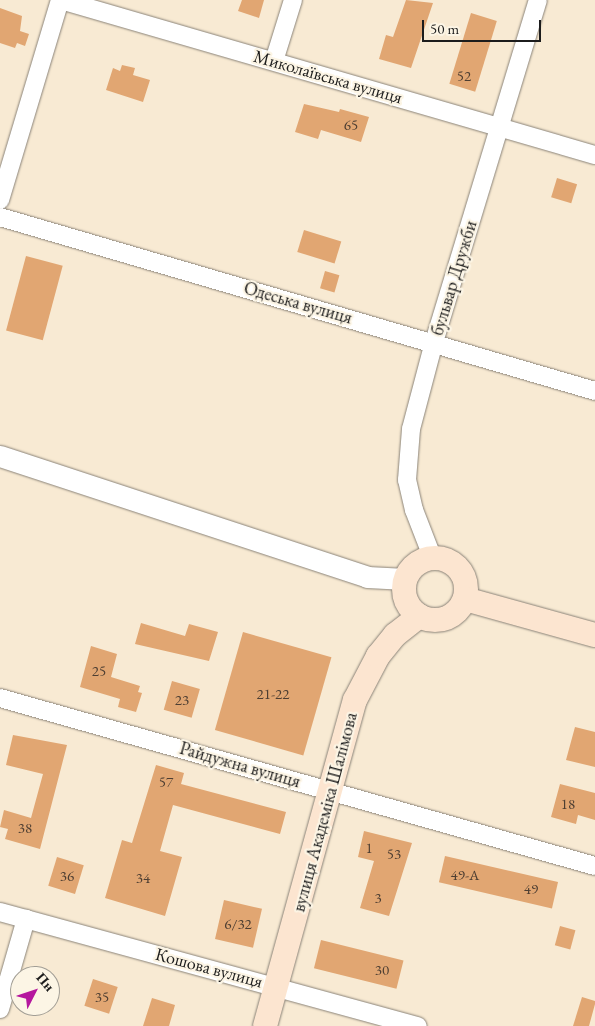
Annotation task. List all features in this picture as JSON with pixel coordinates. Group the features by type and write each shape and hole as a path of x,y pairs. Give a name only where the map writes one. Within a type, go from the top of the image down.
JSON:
{"main road":[{"path":"433,559 449,562 458,568 466,585 465,599 456,612 448,618 429,620 419,616 406,600 406,579 419,563 433,559"},
{"path":"465,599 595,635"},
{"name":"вулиця Академіка Шалімова","path":"265,1026 356,700 365,678 395,635 419,616"}],"street":[{"name":"Миколаївська вулиця","path":"60,0 500,125 595,155"},
{"path":"0,200 60,0"},
{"path":"274,61 293,0"},
{"name":"бульвар Дружби","path":"433,559 414,510 407,480 412,429 434,342 538,0"},
{"name":"Одеська вулиця","path":"0,216 434,342 595,391"},
{"path":"0,456 367,576 406,579"},
{"name":"Райдужна вулиця","path":"0,698 595,866"},
{"name":"Кошова вулиця","path":"0,912 418,1026"},
{"path":"0,1009 26,919"}],"building":[{"path":"242,0 264,0 259,18 238,11"},
{"path":"406,0 433,3 411,68 379,59 386,35 393,37"},
{"path":"0,8 22,16 20,31 29,34 25,46 17,43 15,48 0,43"},
{"path":"471,13 497,21 475,92 449,84"},
{"path":"122,65 135,68 133,75 150,80 143,102 106,90 113,68 120,71"},
{"path":"304,104 339,112 340,109 369,117 361,142 321,130 318,139 295,132"},
{"path":"557,178 577,184 571,203 551,197"},
{"path":"304,230 341,241 335,263 297,252"},
{"path":"26,256 63,266 43,340 6,330"},
{"path":"325,271 339,275 334,292 320,288"},
{"path":"141,623 185,636 189,624 218,632 209,661 135,644"},
{"path":"243,632 331,657 303,755 215,730"},
{"path":"91,646 117,654 111,677 140,686 138,692 142,693 136,712 118,707 120,699 80,687"},
{"path":"172,681 200,689 192,718 164,710"},
{"path":"575,727 595,732 595,767 566,760"},
{"path":"13,735 67,745 40,849 5,839 8,829 0,827 4,810 31,818 43,774 6,765"},
{"path":"156,765 184,773 181,784 286,812 280,834 173,805 160,851 182,857 165,916 105,898 122,840 132,843"},
{"path":"560,784 595,793 595,820 578,815 576,824 551,817"},
{"path":"364,831 412,843 389,916 360,908 374,861 358,857"},
{"path":"445,856 558,882 552,908 439,882"},
{"path":"57,857 84,865 75,894 48,886"},
{"path":"224,900 262,909 253,948 215,939"},
{"path":"560,926 575,930 570,949 555,945"},
{"path":"321,940 403,961 396,989 314,968"},
{"path":"93,979 118,987 109,1014 84,1006"},
{"path":"582,997 595,1001 589,1026 573,1026"},
{"path":"152,998 175,1005 169,1026 143,1026"}]}
